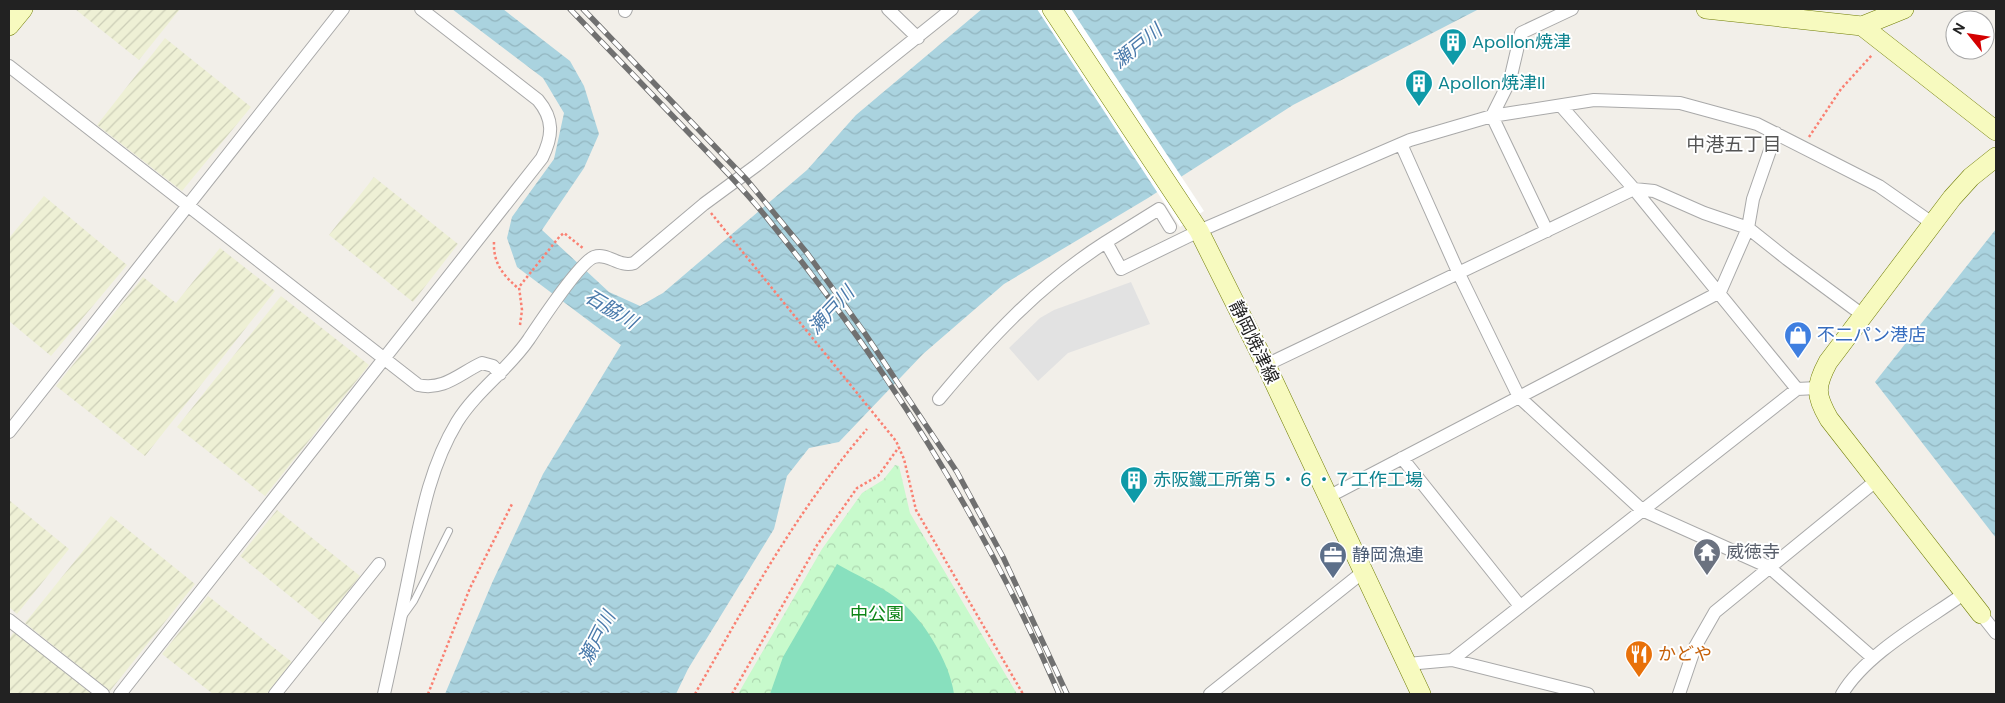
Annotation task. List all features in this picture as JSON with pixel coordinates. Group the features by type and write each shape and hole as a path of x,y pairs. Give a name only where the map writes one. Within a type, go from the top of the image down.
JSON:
{"street":[{"path":"9,26 22,9"},
{"path":"9,432 343,9"},
{"path":"120,694 542,158 549,143 550,119 538,100 421,9"},
{"path":"888,9 918,38"},
{"path":"384,694 423,507 443,446 458,420 474,400 519,354 553,304 590,260 601,256 622,265 634,263 704,204 918,38 952,9"},
{"name":"静岡焼津線","path":"1052,9 1195,225 1266,365 1420,694"},
{"path":"1492,116 1510,80 1521,33 1572,9"},
{"path":"1706,9 1862,26 1904,9"},
{"path":"1862,26 1996,131"},
{"path":"9,66 418,385 428,387 448,382 482,363 493,366 500,374"},
{"path":"1106,242 1121,269 1195,225 1401,144 1492,116 1594,100 1680,104 1757,124 1878,186 1932,223"},
{"path":"1561,106 1634,189 1720,292 1797,389"},
{"path":"1492,116 1546,231"},
{"path":"1328,497 1720,292 1748,228 1753,199 1776,133"},
{"path":"1401,144 1459,274 1519,397 1642,510 1769,567 1873,658"},
{"path":"1996,158 1971,177 1932,223 1828,362 1818,388 1820,404 1828,419 1996,633"},
{"path":"1266,365 1634,189 1654,191 1748,228 1864,316"},
{"path":"939,399 984,345 1026,303 1076,261 1159,209 1170,226"},
{"path":"1452,660 1797,389 1818,388"},
{"path":"1402,458 1520,606"},
{"path":"1679,694 1695,647 1715,612 1877,480"},
{"path":"275,694 380,564"},
{"path":"1210,694 1363,572"},
{"path":"1842,694 1852,680 1873,658 1965,593"},
{"path":"9,620 103,694"},
{"path":"1406,664 1452,660 1588,694"}],"lane":[{"path":"400,621 414,602 449,531"}],"path":[{"path":"1803,147 1822,115 1868,56 1891,48"},
{"path":"708,209 896,441 916,510 1023,694"},
{"path":"492,220 494,253 498,267 502,274 519,289"},
{"path":"521,284 564,233 590,260"},
{"path":"695,694 783,541 833,471 867,429"},
{"path":"732,694 817,545 857,488 878,476 899,447"},
{"path":"428,694 470,588 512,504"}],"green space":[{"path":"75,9 180,9 139,60"},
{"path":"165,38 251,107 182,191 97,125"},
{"path":"374,177 458,244 413,302 329,235"},
{"path":"44,196 127,265 51,356 9,321 9,238"},
{"path":"220,248 275,291 145,456 56,386 143,277 176,303"},
{"path":"281,296 369,365 265,496 177,427"},
{"name":"中公園","path":"895,465 899,466 910,513 1017,694 738,694 822,549 862,493 883,480"},
{"path":"9,500 69,549 17,614 9,607"},
{"path":"277,510 360,576 323,623 240,556"},
{"path":"111,516 195,584 110,691 25,623"},
{"path":"837,564 888,592 905,605 915,616 941,654 954,694 770,694 783,657"},
{"path":"208,596 292,662 267,694 213,694 162,654"},
{"path":"14,632 92,694 9,694 9,639"}],"shaded area":[{"path":"1131,282 1150,324 1068,353 1038,381 1009,348 1040,318 1054,310"}],"water":[{"path":"452,9 503,9 570,61 584,86 599,134 584,168 542,230 609,292 640,306 663,293 807,170 856,115 982,9 1479,9 1293,105 1148,198 1004,284 923,354 839,442 809,448 787,476 774,529 688,669 676,694 445,694 492,583 543,474 621,345 517,267 507,238 512,217 554,159 564,113 543,78"},
{"path":"1996,229 1996,538 1875,382"}],"pier":[{"path":"1037,9 1071,9 1204,211 1180,227"}],"railway":[{"path":"570,9 751,199 814,277 855,333 894,390 966,508 1000,569 1059,694"},
{"path":"583,9 747,180 807,253 864,332 957,472 1003,557 1067,694"}],"place":[{"name":"Apollon焼津","path":"1453,66"},
{"name":"Apollon焼津II","path":"1419,107"},
{"name":"不二パン港店","path":"1798,359"},
{"name":"赤阪鐵工所第５・６・７工作工場","path":"1134,504"},
{"name":"威徳寺","path":"1707,576"},
{"name":"静岡漁連","path":"1333,579"},
{"name":"かどや","path":"1639,678"}],"district":[{"name":"中港五丁目","path":"1734,144"}],"water label":[{"name":"瀬戸川","path":"1137,46"},
{"name":"石脇川","path":"611,309"},
{"name":"瀬戸川","path":"831,310"},
{"name":"瀬戸川","path":"597,638"}]}
